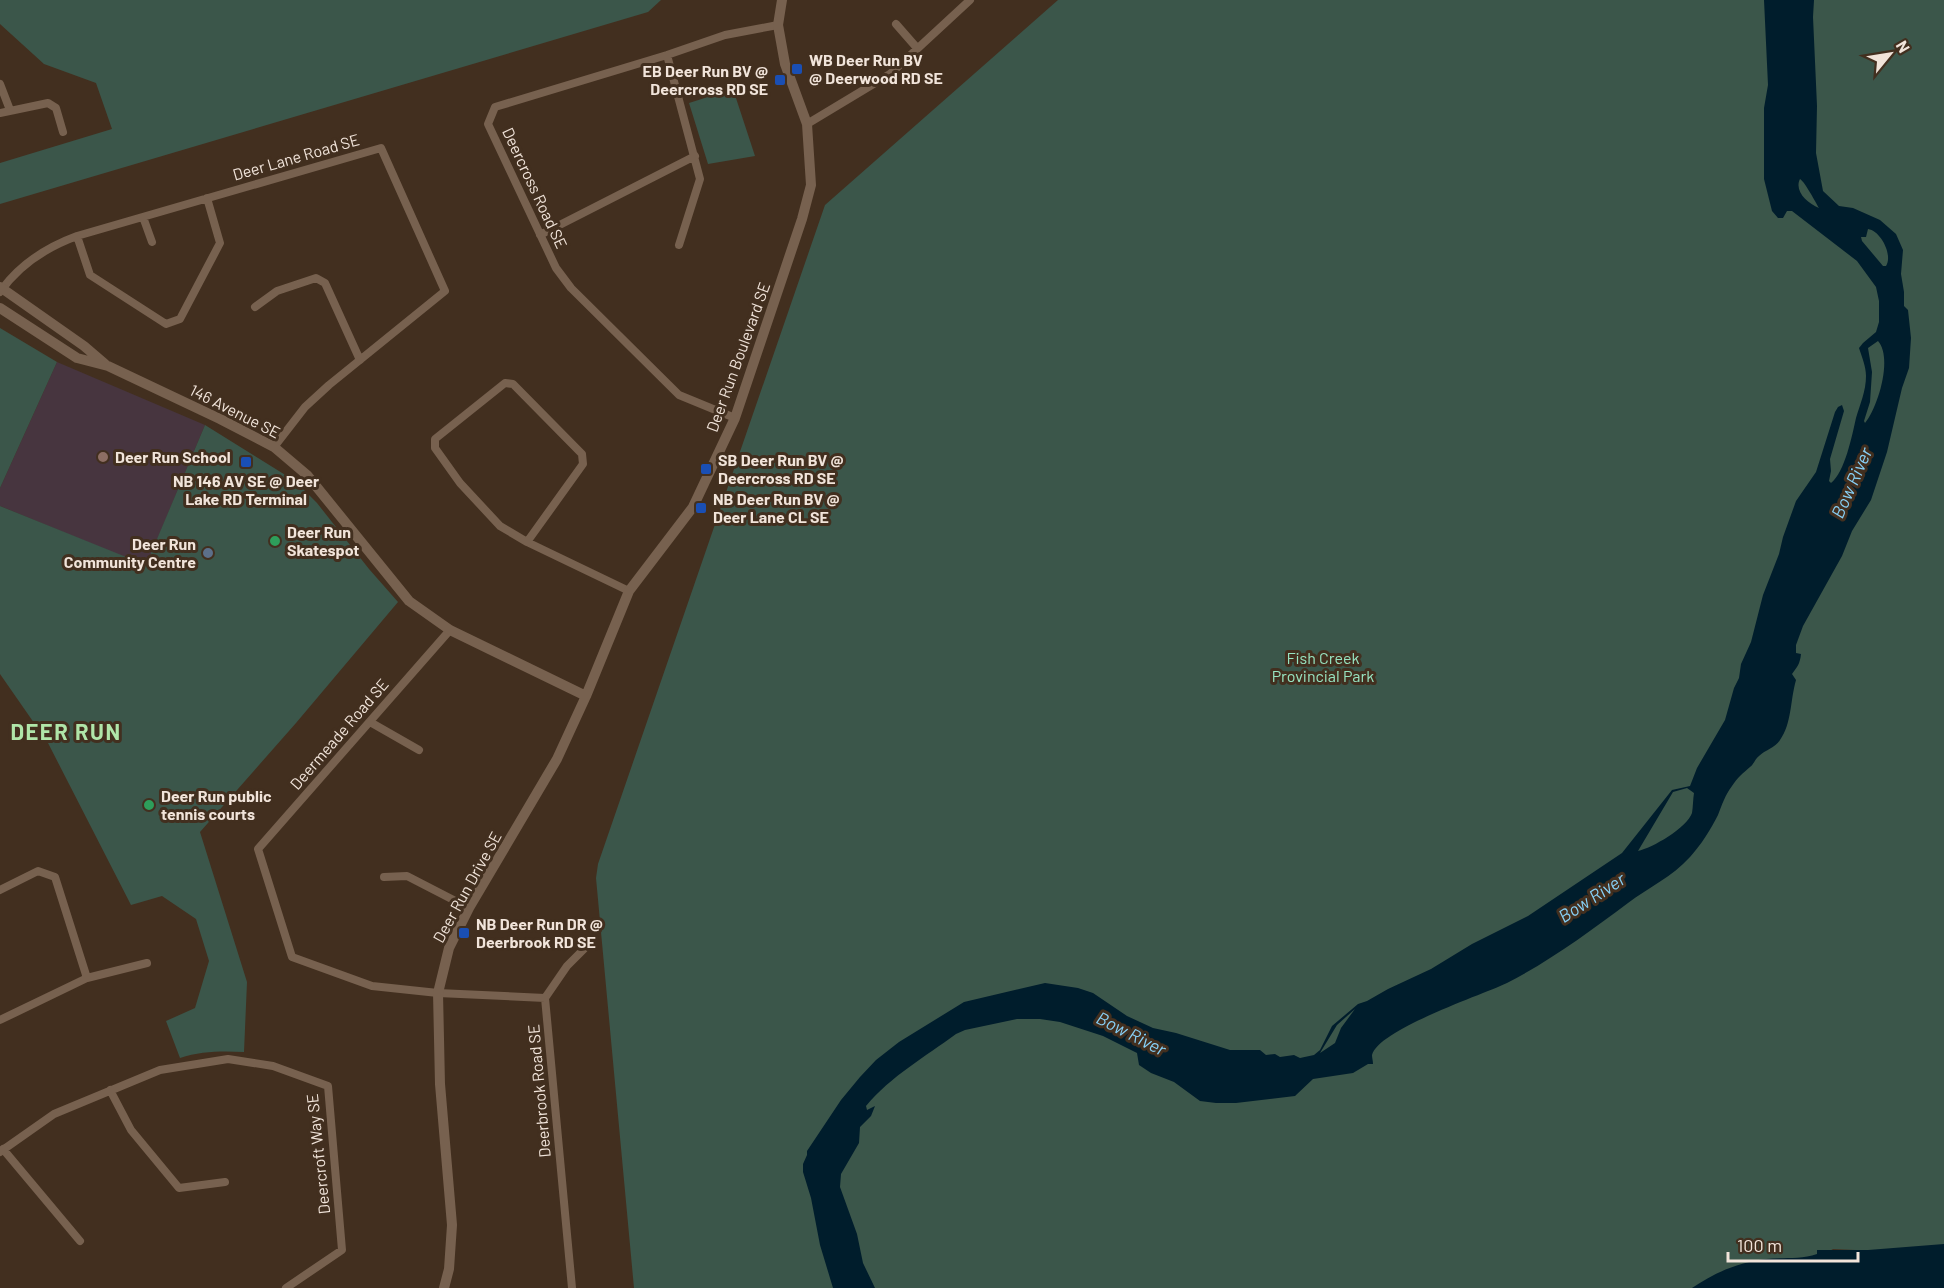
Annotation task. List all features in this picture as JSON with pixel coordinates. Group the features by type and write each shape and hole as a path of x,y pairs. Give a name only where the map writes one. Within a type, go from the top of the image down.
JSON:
{"street":[{"name":"Deer Run Boulevard SE","path":"586,696 629,591 693,507 735,418 802,219 811,185 807,124 785,64 778,25 782,0"},
{"path":"807,124 890,74 970,0"},
{"path":"896,24 917,48"},
{"name":"Deercross Road SE","path":"735,418 679,395 571,288 556,268 488,124 495,107 725,35 778,25"},
{"path":"667,55 700,179 679,245"},
{"path":"0,84 10,110"},
{"path":"0,113 48,103 56,108 63,132"},
{"name":"Deer Lane Road SE","path":"1,290 54,244 381,148 445,291 329,385 305,407 274,447"},
{"path":"540,235 695,156"},
{"path":"77,236 90,275 166,324 180,319 220,243 207,198"},
{"path":"143,217 152,242"},
{"path":"255,307 277,291 316,278 325,283 360,360"},
{"name":"146 Avenue SE","path":"1,290 84,346 108,366"},
{"name":"146 Avenue SE","path":"0,308 77,358 108,366 220,418 274,447 307,476 409,601 450,630 586,696"},
{"path":"527,542 583,464 582,454 513,384 505,383 435,439 435,448 460,483 500,526 527,542 629,591"},
{"name":"Deermeade Road SE","path":"438,993 372,986 292,957 258,849 450,630"},
{"name":"Deer Run Drive SE","path":"444,1288 449,1269 452,1225 440,1084 438,993 449,948 557,759 586,696"},
{"path":"370,722 419,750"},
{"path":"0,890 38,871 55,877 87,978"},
{"path":"384,877 407,876 470,908"},
{"path":"438,993 545,998 567,966 584,949"},
{"path":"0,1020 87,978 147,963"},
{"name":"Deerbrook Road SE","path":"545,998 572,1288"},
{"name":"Deercroft Way SE","path":"1,1150 54,1114 160,1070 228,1059 273,1066 328,1086 342,1250 285,1288"},
{"path":"110,1090 131,1130 178,1188 225,1182"},
{"path":"1,1150 80,1241"}],"shaded area":[{"name":"Deer Run School","path":"57,362 205,425 146,566 0,506 0,488"}],"green space":[{"path":"0,0 661,0 648,12 0,204 0,163 112,129 96,83 44,64 0,24"},
{"name":"Fish Creek Provincial Park","path":"1058,0 1944,0 1944,1245 1878,1251 1833,1249 1823,1255 1734,1288 634,1288 596,878 598,864 825,205"},
{"path":"733,89 755,156 708,164 689,103"},
{"path":"0,328 57,362 0,488"},
{"path":"205,425 295,481 317,503 398,602 200,832 247,982 244,1052 212,1052 180,1058 166,1021 195,1008 209,961 196,919 162,896 131,905 48,743 0,674 0,506 146,565"}],"water":[{"name":"Bow River","path":"1764,0 1814,0 1816,153 1823,191 1839,206 1853,208 1880,220 1896,234 1903,250 1901,274 1904,306 1908,310 1911,338 1909,368 1887,452 1871,500 1852,531 1842,556 1803,626 1796,645 1796,653 1801,654 1801,657 1792,674 1796,680 1784,733 1778,743 1761,754 1734,783 1712,826 1698,847 1668,876 1539,965 1507,983 1433,1014 1393,1034 1379,1045 1372,1055 1373,1064 1368,1064 1353,1073 1313,1079 1295,1096 1236,1103 1200,1101 1174,1082 1151,1073 1139,1065 1137,1053 1103,1036 1060,1022 1017,1019 956,1034 897,1076 866,1106 867,1110 875,1106 871,1116 860,1127 859,1143 841,1174 840,1187 857,1234 863,1263 875,1288 833,1288 820,1245 811,1198 803,1172 807,1151 841,1100 876,1060 899,1042 964,1002 1045,983 1078,988 1093,993 1127,1016 1153,1028 1230,1050 1260,1050 1266,1055 1275,1054 1280,1057 1294,1055 1300,1058 1314,1055 1320,1050 1332,1026 1358,1004 1431,969 1472,944 1528,916 1622,853 1672,790 1690,786 1697,768 1725,720 1739,678 1741,664 1751,642 1763,595 1796,501 1816,472 1835,412 1842,405 1844,411 1830,459 1829,481 1831,483 1844,462 1866,382 1859,348 1876,332 1879,322 1876,287 1857,261 1792,211 1787,211 1783,218 1778,218 1772,211 1764,179 1764,108 1768,85","holes":["1800,179 1819,208 1803,196","1868,229 1881,239 1887,250 1886,266 1883,266 1862,241 1861,237 1866,237","1878,341 1882,349 1884,370 1879,395 1865,423 1870,402 1872,372 1868,348","1687,788 1694,793 1692,813 1689,819 1660,842 1638,851 1673,792","1355,1009 1341,1028 1335,1043 1320,1053 1337,1025"]},
{"path":"1944,1244 1944,1288 1692,1288 1727,1269 1756,1260 1804,1257 1817,1254 1817,1250 1868,1250"}],"place":[{"name":"WB Deer Run BV @ Deerwood RD SE","path":"797,69"},
{"name":"EB Deer Run BV @ Deercross RD SE","path":"780,80"},
{"name":"Deer Run School","path":"103,457"},
{"name":"NB 146 AV SE @ Deer Lake RD Terminal","path":"246,462"},
{"name":"SB Deer Run BV @ Deercross RD SE","path":"706,469"},
{"name":"NB Deer Run BV @ Deer Lane CL SE","path":"701,508"},
{"name":"Deer Run Skatespot","path":"275,541"},
{"name":"Deer Run Community Centre","path":"208,553"},
{"name":"Deer Run public tennis courts","path":"149,805"},
{"name":"NB Deer Run DR @ Deerbrook RD SE","path":"464,933"}],"district":[{"name":"DEER RUN","path":"66,732"}]}
